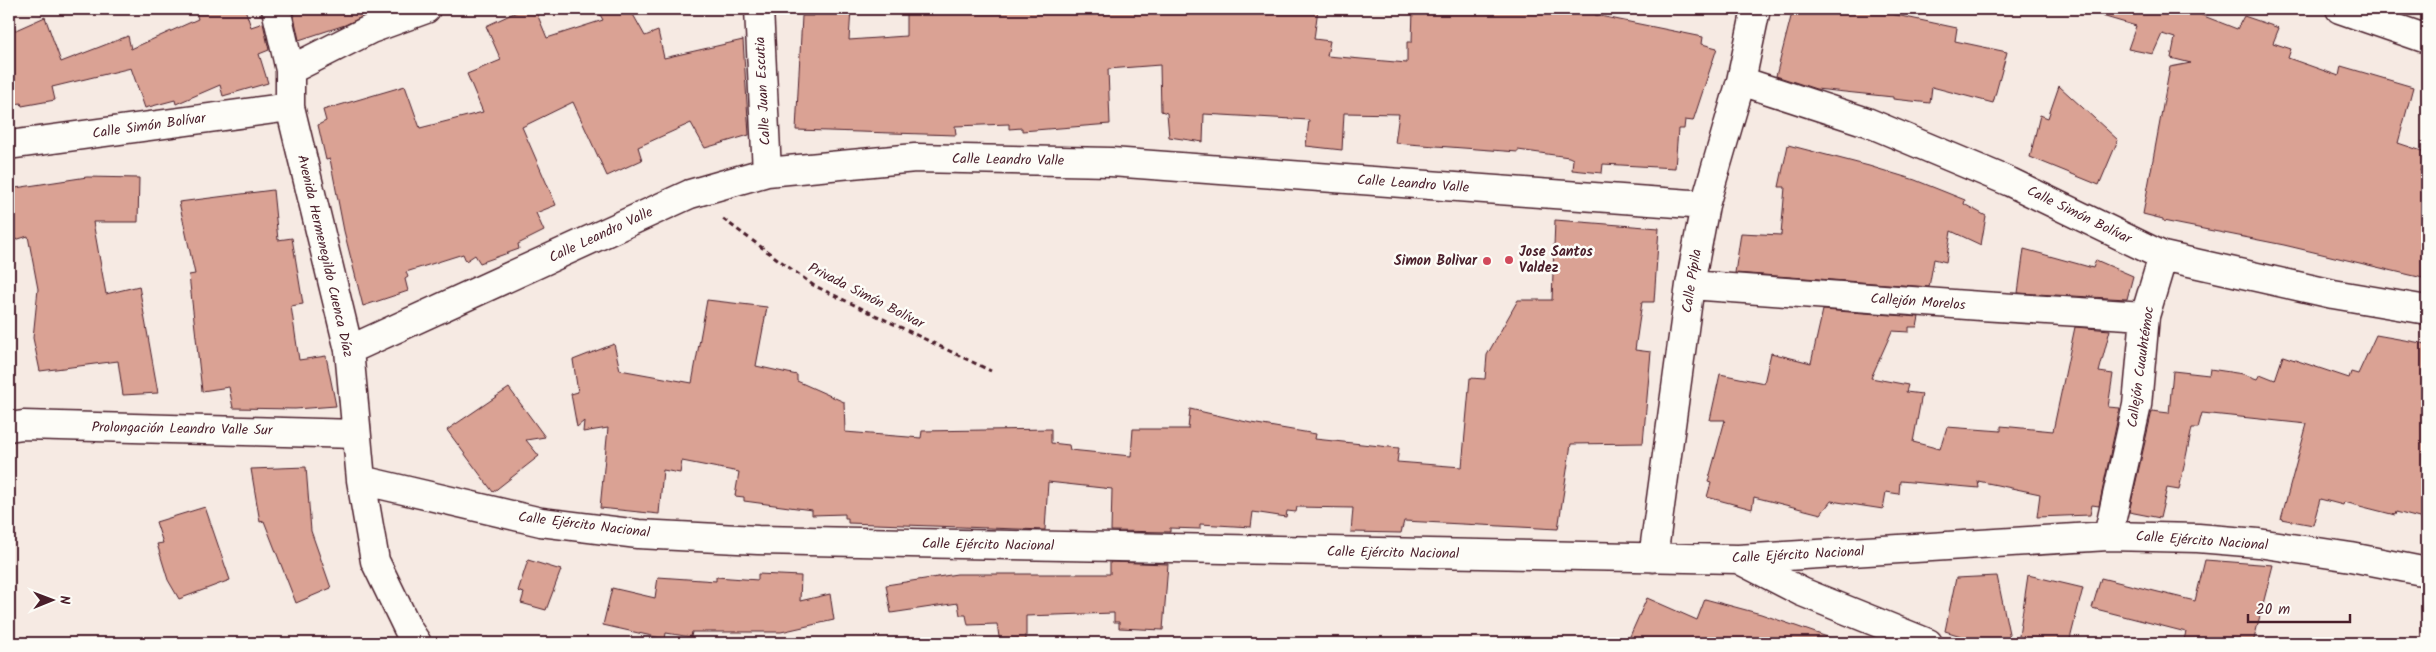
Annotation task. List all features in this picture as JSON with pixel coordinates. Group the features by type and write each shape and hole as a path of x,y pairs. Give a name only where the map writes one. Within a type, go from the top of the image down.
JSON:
{"street":[{"name":"Avenida Hermenegildo Cuenca Díaz","path":"276,9 290,70 290,107 349,350 361,480 375,561 409,631 417,643"},
{"path":"290,70 371,29 426,9"},
{"name":"Calle Juan Escutia","path":"759,9 767,172"},
{"name":"Calle Pípila","path":"1652,558 1690,285 1705,205 1741,81 1756,9"},
{"path":"2340,9 2427,39"},
{"name":"Calle Simón Bolívar","path":"1741,81 1867,122 2010,182 2163,256 2333,294 2427,310"},
{"name":"Calle Simón Bolívar","path":"9,145 290,107"},
{"name":"Calle Leandro Valle","path":"349,350 690,194 767,172 916,158 1111,162 1705,205"},
{"name":"Callejón Cuauhtémoc","path":"2108,536 2137,405 2146,316 2163,256"},
{"name":"Callejón Morelos","path":"1690,285 2146,316"},
{"name":"Prolongación Leandro Valle Sur","path":"13,420 356,434"},
{"name":"Calle Ejército Nacional","path":"361,480 540,522 638,534 947,544 1738,559 2108,536 2198,538 2258,544 2351,557 2427,572"},
{"path":"1738,559 1802,592 1928,643"}],"path":[{"name":"Privada Simón Bolívar","path":"690,194 813,285 991,371"}],"building":[{"path":"195,9 245,9 251,27 263,23 269,50 259,54 268,83 223,96 220,85 176,104 175,100 145,108 131,68 52,87 55,100 22,106 21,103 9,105 9,33 45,17 61,62 128,36 131,49 198,19"},
{"path":"301,9 377,10 345,25 299,40 293,12"},
{"path":"523,9 535,9 547,38 603,20 597,9 630,9 645,36 658,31 664,58 743,40 749,135 705,148 691,123 638,147 642,160 607,176 573,102 522,127 556,205 536,213 544,231 518,244 519,249 480,263 475,255 466,261 463,254 406,272 408,277 405,279 408,291 363,306 344,231 330,159 326,160 318,125 326,121 323,110 405,86 420,128 483,112 467,74 501,60 486,26"},
{"path":"814,9 851,9 849,40 906,36 906,9 1318,9 1314,39 1330,41 1327,56 1407,63 1407,42 1412,42 1413,9 1533,11 1533,9 1596,9 1595,15 1703,37 1702,44 1717,48 1693,121 1685,120 1684,129 1678,129 1675,168 1603,164 1602,173 1572,170 1573,159 1569,157 1518,150 1518,152 1395,143 1399,114 1344,113 1342,150 1306,146 1309,120 1204,114 1203,142 1169,137 1167,113 1161,111 1160,65 1108,69 1110,124 1022,131 1022,128 1009,129 1009,124 955,126 956,135 796,130 802,16 814,16"},
{"path":"1793,9 1868,9 1957,28 1955,41 2007,52 1993,103 1932,87 1930,103 1893,99 1893,97 1816,89 1776,76"},
{"path":"2103,9 2186,9 2237,29 2244,16 2279,28 2273,43 2291,49 2288,58 2339,76 2341,66 2413,87 2398,143 2425,152 2420,171 2427,173 2427,279 2284,245 2163,221 2163,219 2143,214 2170,67 2191,63 2171,58 2175,38 2162,34 2153,54 2128,49 2136,26 2102,16"},
{"path":"2059,86 2118,140 2099,185 2030,157 2040,115 2048,118"},
{"path":"1788,145 1915,180 1965,200 1964,204 1986,216 1981,245 1951,231 1946,262 1934,259 1929,287 1735,273 1741,233 1781,235 1785,187 1779,187"},
{"path":"87,177 139,178 138,222 93,222 106,294 139,286 158,393 123,395 118,361 40,371 33,338 38,289 28,236 9,242 9,189"},
{"path":"273,190 278,240 292,238 303,304 291,306 299,360 326,356 336,406 295,409 233,408 229,387 202,391 189,275 195,274 179,202"},
{"path":"1555,220 1659,228 1654,302 1642,302 1635,350 1651,352 1643,443 1571,444 1558,529 1404,521 1401,533 1351,532 1353,508 1297,507 1296,512 1287,511 1286,517 1253,512 1251,527 1200,524 1200,529 1170,528 1170,532 1111,531 1112,489 1048,482 1045,530 848,523 848,518 845,518 845,514 812,515 812,510 744,501 744,497 735,496 739,472 682,461 680,473 663,470 659,514 600,508 608,428 583,432 584,421 577,427 571,394 578,392 573,360 614,344 620,370 692,383 707,300 767,307 756,366 797,375 797,381 844,402 845,432 921,438 922,431 1051,429 1051,443 1069,445 1070,450 1131,456 1133,429 1188,429 1190,409 1251,423 1316,434 1315,439 1399,448 1397,462 1462,467 1470,378 1485,379 1487,355 1518,300 1552,300"},
{"path":"2024,249 2093,268 2096,260 2133,276 2127,299 2018,293"},
{"path":"1823,310 1919,317 1917,327 1909,327 1909,332 1892,331 1871,378 1908,385 1906,392 1922,394 1913,442 1940,449 1947,427 2001,431 2001,426 2053,431 2075,327 2110,330 2099,372 2113,374 2108,407 2120,408 2099,506 2092,505 2090,515 2037,517 2040,494 1978,481 1979,488 1900,481 1899,494 1886,492 1883,509 1831,501 1821,514 1754,497 1752,509 1707,497 1711,483 1708,482 1725,420 1710,420 1720,374 1764,383 1771,353 1811,363"},
{"path":"2376,335 2427,344 2427,520 2396,512 2395,515 2344,502 2343,505 2320,499 2313,525 2281,519 2307,424 2202,413 2198,428 2192,428 2179,490 2167,488 2160,518 2129,512 2152,411 2169,413 2173,371 2209,375 2210,369 2243,374 2257,379 2260,374 2275,380 2283,356 2349,378 2351,372 2358,374"},
{"path":"509,388 545,437 526,440 539,456 493,492 447,430"},
{"path":"306,467 311,531 331,588 296,603 264,521 260,522 251,469"},
{"path":"205,507 230,580 179,599 168,580 157,544 163,543 156,522"},
{"path":"528,560 561,570 546,610 521,603 524,593 518,591"},
{"path":"2205,560 2273,565 2253,643 2183,643 2186,632 2092,608 2101,578 2195,601"},
{"path":"1110,562 1168,564 1163,630 1119,628 1119,622 1114,622 1114,613 1026,616 1026,643 1000,643 997,624 968,625 966,615 960,615 958,603 891,613 886,585 957,574 1110,574"},
{"path":"758,574 801,576 800,601 830,594 834,620 781,632 692,632 691,637 666,633 665,639 603,625 612,588 655,598 658,577 716,581 716,577 758,580"},
{"path":"2028,575 2083,588 2069,643 2018,643"},
{"path":"1997,576 2011,643 1983,643 1945,631 1956,578"},
{"path":"1647,598 1697,620 1705,599 1761,614 1833,639 1833,643 1627,643"}],"place":[{"name":"Jose Santos Valdez","path":"1509,260"},
{"name":"Simon Bolivar","path":"1487,261"}]}
